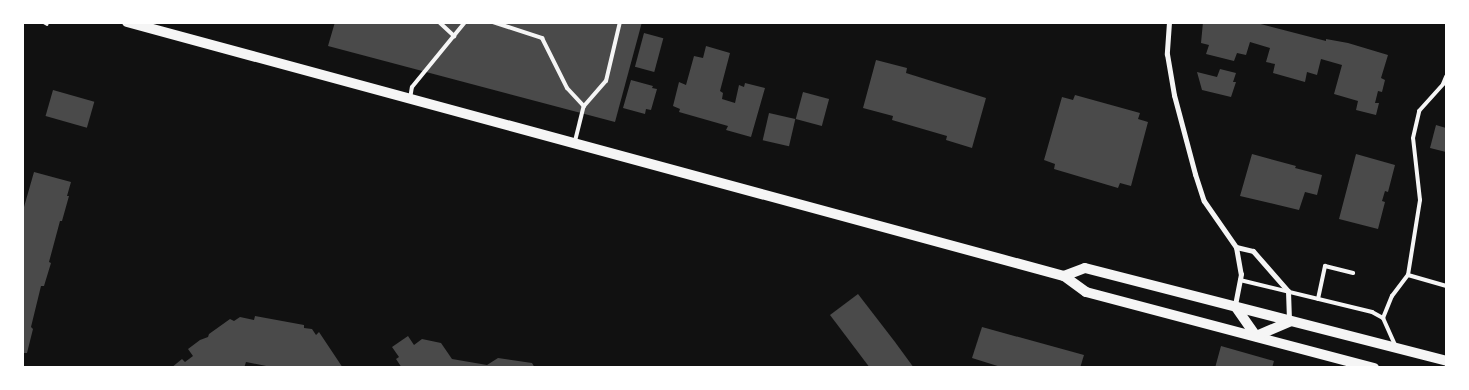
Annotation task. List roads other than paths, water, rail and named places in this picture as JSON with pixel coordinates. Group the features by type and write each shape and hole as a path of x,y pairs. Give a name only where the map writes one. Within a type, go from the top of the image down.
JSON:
{"main road":[{"path":"127,22 1064,276 1086,292 1374,368"},
{"path":"1064,276 1085,268 1446,361"},
{"path":"1235,306 1256,336"},
{"path":"1256,336 1290,322"}],"street":[{"path":"1169,22 1167,54 1174,95 1195,174 1204,201 1236,247 1241,274 1235,306"},
{"path":"1236,247 1253,251 1288,291 1290,322"}],"lane":[{"path":"439,22 454,36"},
{"path":"410,99 412,87 465,22"},
{"path":"493,22 542,38 567,88 584,106"},
{"path":"574,144 584,106 606,81 620,22"},
{"path":"1383,318 1392,296 1408,275 1420,200 1413,138 1420,111 1444,84 1446,77"},
{"path":"1318,299 1325,266 1353,273"},
{"path":"1408,275 1446,286"},
{"path":"1240,280 1372,312 1383,318 1396,349"}]}
